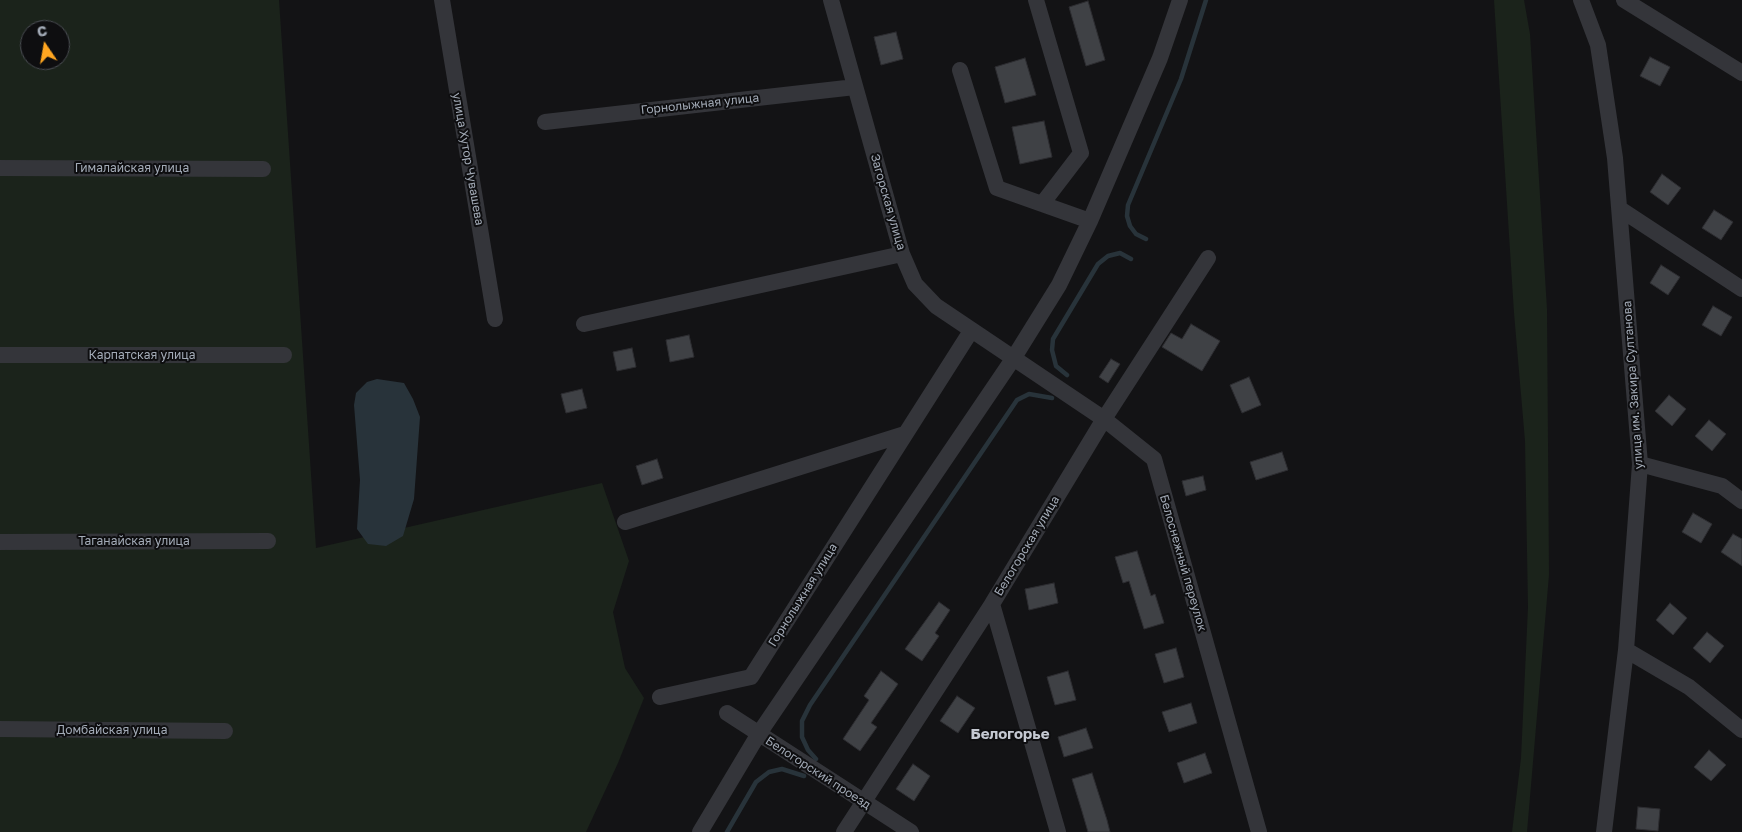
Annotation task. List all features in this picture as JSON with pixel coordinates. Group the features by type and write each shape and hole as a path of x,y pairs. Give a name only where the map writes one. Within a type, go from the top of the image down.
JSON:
{"street":[{"name":"улица Хутор Чувашева","path":"442,0 495,319"},
{"name":"Загорская улица","path":"831,0 902,254 915,284 936,306 1013,359"},
{"path":"1036,0 1080,154 1042,204"},
{"path":"700,832 758,734 1013,359 1058,285 1090,221 1160,58 1180,0"},
{"name":"улица им. Закира Султанова","path":"1581,0 1598,45 1609,112 1620,209 1640,464 1626,650 1604,832"},
{"path":"1624,0 1742,73"},
{"path":"960,70 996,188 1090,221"},
{"name":"Горнолыжная улица","path":"545,122 855,87"},
{"name":"Гималайская улица","path":"0,168 263,168"},
{"path":"1620,209 1742,290"},
{"path":"584,324 902,254"},
{"name":"Белогорская улица","path":"844,832 992,604 1104,420 1208,258"},
{"name":"Горнолыжная улица","path":"660,697 751,677 971,331"},
{"name":"Карпатская улица","path":"0,355 284,355"},
{"name":"Белоснежный переулок","path":"1013,359 1104,420 1154,459 1259,832"},
{"path":"625,522 905,434"},
{"path":"1640,464 1722,486 1742,501"},
{"name":"Таганайская улица","path":"0,542 268,541"},
{"path":"992,604 1058,832"},
{"path":"1626,650 1690,687 1742,730"},
{"name":"Белогорский проезд","path":"726,713 911,832"},
{"name":"Домбайская улица","path":"0,730 225,731"}],"shaded area":[{"path":"0,0 279,0 316,548 602,483 629,561 613,612 625,668 644,698 618,763 586,832 0,832"},
{"path":"1494,0 1524,0 1530,34 1547,309 1549,575 1527,832 1512,832 1521,758 1528,607 1525,441 1514,313"},
{"path":"377,379 404,383 420,417 414,499 403,536 386,546 368,544 357,529 360,480 354,405 356,393 367,382"}],"building":[{"path":"1088,1 1105,60 1086,66 1069,7"},
{"path":"896,32 903,59 881,65 874,37"},
{"path":"1650,57 1670,67 1660,86 1640,76"},
{"path":"1025,58 1036,95 1005,103 995,67"},
{"path":"1044,121 1052,157 1020,164 1012,127"},
{"path":"1662,174 1681,188 1668,205 1650,192"},
{"path":"1714,210 1733,222 1721,240 1702,228"},
{"path":"1661,265 1680,277 1668,295 1650,283"},
{"path":"1713,306 1732,317 1721,336 1702,325"},
{"path":"1191,324 1220,341 1202,371 1162,347 1171,333 1182,339"},
{"path":"689,335 694,357 670,362 666,340"},
{"path":"632,348 636,367 617,371 613,352"},
{"path":"1111,359 1120,364 1108,383 1099,377"},
{"path":"1249,377 1261,405 1242,413 1230,385"},
{"path":"582,389 587,408 566,413 561,394"},
{"path":"1669,395 1686,409 1672,426 1655,411"},
{"path":"1709,420 1726,434 1712,451 1695,436"},
{"path":"1282,452 1288,470 1256,480 1250,462"},
{"path":"657,459 663,478 642,485 636,466"},
{"path":"1203,476 1206,490 1186,496 1182,481"},
{"path":"1693,513 1712,524 1701,543 1682,532"},
{"path":"1733,534 1742,539 1742,566 1721,552"},
{"path":"1137,551 1151,596 1155,594 1164,623 1144,629 1129,581 1123,583 1115,557"},
{"path":"1054,583 1058,603 1029,610 1025,589"},
{"path":"939,602 950,610 935,633 939,636 922,661 905,649"},
{"path":"1670,603 1687,618 1673,635 1656,620"},
{"path":"1707,632 1724,646 1710,663 1693,648"},
{"path":"1176,648 1184,677 1164,683 1155,654"},
{"path":"881,671 898,684 871,723 877,727 860,751 843,739 869,700 864,696"},
{"path":"1068,671 1076,700 1055,705 1047,677"},
{"path":"957,696 975,708 958,733 940,721"},
{"path":"1191,703 1197,723 1169,732 1162,712"},
{"path":"1086,728 1093,748 1064,757 1058,737"},
{"path":"1709,750 1726,765 1711,781 1694,767"},
{"path":"1205,753 1212,773 1184,783 1177,763"},
{"path":"913,764 930,776 914,801 896,789"},
{"path":"1092,773 1110,832 1088,832 1072,779"},
{"path":"1638,807 1660,809 1658,831 1636,829"}],"waterway":[{"path":"1146,239 1136,234 1130,226 1127,216 1128,205 1181,79 1206,0"},
{"path":"1067,375 1056,366 1052,350 1053,339 1098,264 1108,256 1120,253 1131,259"},
{"path":"816,759 808,750 802,737 802,721 810,705 1017,400 1029,394 1052,398"},
{"path":"727,832 756,782 769,772 782,769 804,776"}],"district":[{"name":"Белогорье","path":"1010,734"}]}
